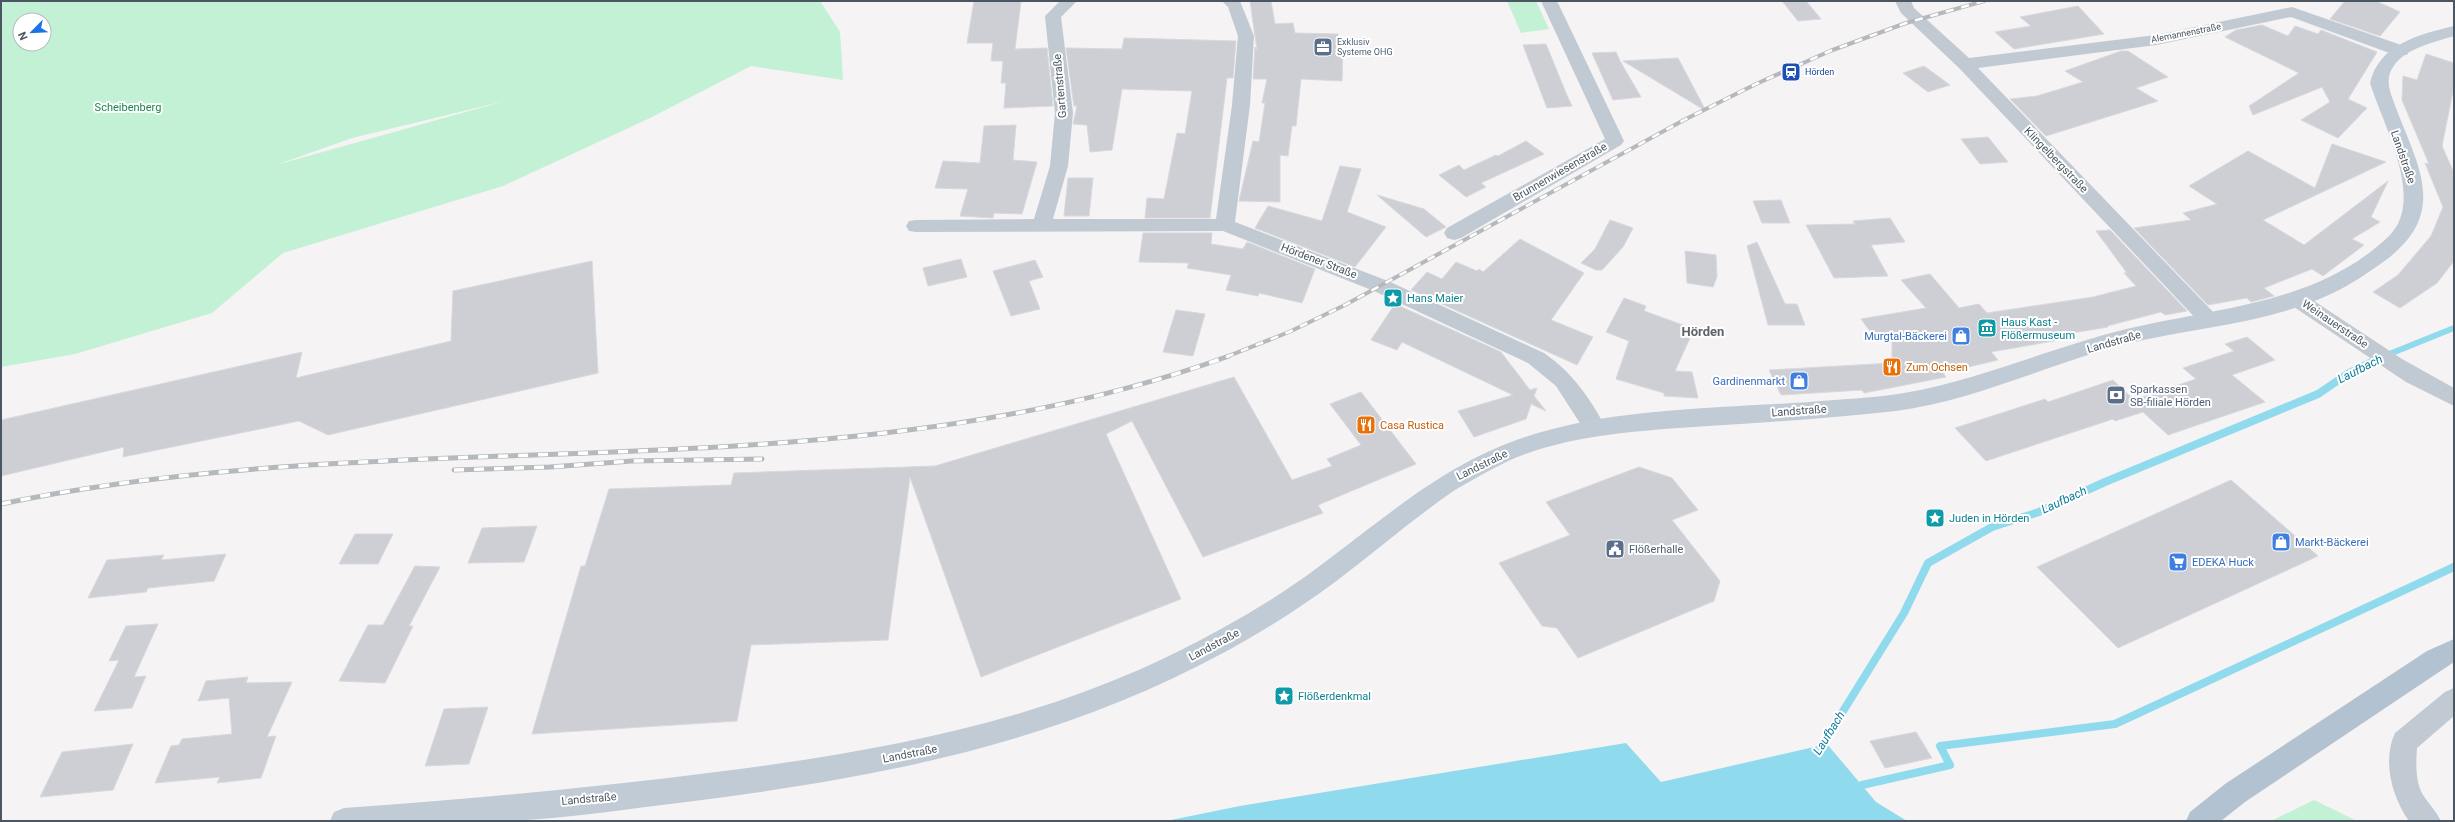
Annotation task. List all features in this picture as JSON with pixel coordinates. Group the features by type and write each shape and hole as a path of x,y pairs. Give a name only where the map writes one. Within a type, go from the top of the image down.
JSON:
{"main road":[{"path":"2200,821 2235,793 2436,659 2454,650"}],"street":[{"name":"Gartenstraße","path":"1042,224 1059,166 1064,113 1053,16 1069,1"},
{"path":"916,226 1042,224 1225,225 1241,105 1246,36 1235,5 1230,1"},
{"name":"Brunnenwiesenstraße","path":"1454,233 1615,141 1549,1"},
{"name":"Klingelbergstraße","path":"1903,1 1907,10 1965,64 2209,320"},
{"name":"Alemannenstraße","path":"1965,64 2156,40 2292,12 2401,51"},
{"name":"Landstraße","path":"344,821 667,792 847,766 971,741 1062,713 1153,677 1233,635 1304,591 1460,474 1501,454 1548,438 1595,428 1900,402 1939,394 2127,336 2270,309 2298,300 2341,281 2374,260 2399,238 2412,217 2414,190 2379,83 2385,66 2401,51 2429,38 2454,30"},
{"name":"Hördener Straße","path":"1225,225 1370,281 1536,358 1554,370 1570,387 1595,428"},
{"name":"Weinauerstraße","path":"2298,300 2353,335 2390,362 2454,398"},
{"path":"2427,821 2410,798 2402,776 2404,742 2454,700"}],"green space":[{"name":"Scheibenberg","path":"1,1 820,1 840,32 843,80 751,66 650,118 503,186 283,253 212,313 75,354 1,367","holes":["505,101 276,165 352,138"]},
{"path":"1507,1 1536,1 1549,29 1521,33"},
{"path":"2314,800 2357,821 2271,821"}],"water":[{"path":"1626,743 1661,782 1827,744 1876,802 1907,821 1166,821 1240,806"}],"building":[{"path":"974,1 1021,1 1015,49 1047,48 1053,106 1004,108 1006,83 1001,83 1003,61 991,61 993,43 967,43"},
{"path":"1250,1 1271,1 1275,24 1293,23 1295,33 1338,34 1337,48 1343,49 1342,81 1301,79 1296,126 1292,126 1288,156 1280,155 1280,202 1239,201 1253,141 1259,142 1265,103 1262,103 1267,79 1253,79 1255,47 1257,50"},
{"path":"1782,1 1806,1 1821,19 1798,21"},
{"path":"2345,1 2376,1 2400,12 2380,36 2330,19"},
{"path":"2078,6 2104,34 2014,49 1995,32 2031,26 2020,17"},
{"path":"2262,25 2288,36 2295,26 2318,34 2321,30 2377,52 2348,99 2367,108 2338,138 2301,120 2330,102 2322,87 2253,115 2249,106 2299,73 2225,37 2236,30"},
{"path":"1124,38 1236,41 1233,78 1227,78 1210,218 1145,218 1147,198 1164,199 1177,133 1185,134 1192,91 1122,89 1112,150 1090,152 1087,125 1073,124 1077,106 1074,106 1066,48 1122,49"},
{"path":"1546,44 1572,106 1547,108 1523,45"},
{"path":"2121,51 2128,51 2168,77 2136,88 2158,101 2046,136 2010,99 2037,96 2083,82 2065,71"},
{"path":"1616,52 1641,97 1613,100 1592,53"},
{"path":"2426,54 2454,63 2454,86 2442,146 2454,173 2454,261 2437,283 2400,308 2373,292 2398,275 2431,236 2443,207 2425,163 2429,164 2402,100 2403,76 2417,80"},
{"path":"1678,58 1706,111 1623,61"},
{"path":"1924,66 1950,85 1928,92 1903,73"},
{"path":"1016,125 1013,160 1037,162 1022,214 994,213 993,218 960,216 968,189 935,188 943,161 980,163 984,126"},
{"path":"1988,137 2008,162 1980,164 1961,139"},
{"path":"1526,141 1544,154 1481,183 1486,187 1466,197 1439,175 1459,165 1464,170 1496,155 1498,156"},
{"path":"2332,144 2386,162 2263,220 2304,245 2388,181 2371,217 2380,222 2352,239 2364,245 2323,276 2312,269 2264,288 2274,296 2251,302 2247,298 2208,305 2134,228 2191,220 2183,213 2217,204 2189,186 2248,151 2315,188"},
{"path":"1340,166 1361,169 1347,212 1386,227 1355,267 1255,228 1268,206 1322,221"},
{"path":"1068,178 1093,178 1089,216 1064,216"},
{"path":"1377,195 1424,209 1446,227 1426,237"},
{"path":"1781,200 1790,223 1762,223 1753,201"},
{"path":"1890,218 1905,242 1871,245 1888,276 1834,278 1806,225 1855,224 1853,221"},
{"path":"1610,220 1633,228 1623,247 1602,270 1596,270 1581,263 1595,249"},
{"path":"2110,230 2187,311 2165,315 2161,312 2107,326 2108,327 2054,336 2059,340 1991,352 1998,360 1943,373 1946,377 1864,393 1862,390 1781,395 1769,370 1892,363 1892,338 1875,338 1861,319 1926,308 1901,280 1930,274 1959,308 1979,304 1987,313 2093,297 2136,286 2124,273 2127,273 2096,231"},
{"path":"1143,233 1212,233 1211,244 1243,249 1247,242 1315,269 1302,303 1259,293 1258,296 1226,290 1231,275 1187,268 1189,263 1139,262"},
{"path":"1520,239 1584,273 1551,320 1593,337 1577,365 1411,290 1427,272 1442,279 1456,262 1477,271 1479,269 1483,272"},
{"path":"1757,242 1785,304 1797,304 1805,325 1768,325 1747,246"},
{"path":"1685,251 1716,255 1717,277 1713,287 1687,283"},
{"path":"961,259 967,277 928,286 923,268"},
{"path":"1035,260 1043,277 1029,281 1040,309 1011,316 993,271"},
{"path":"592,261 598,373 328,435 299,421 123,457 124,447 1,476 1,420 302,352 296,378 451,341 453,291"},
{"path":"1624,298 1646,306 1644,311 1694,329 1675,371 1692,372 1698,398 1664,396 1664,393 1616,379 1629,341 1606,332"},
{"path":"1395,304 1501,352 1530,390 1537,388 1534,396 1546,411 1531,404 1526,419 1474,437 1458,411 1513,395 1402,342 1397,350 1371,340"},
{"path":"1176,310 1205,314 1193,356 1163,352"},
{"path":"2247,337 2275,360 2232,375 2265,402 2168,435 2143,412 2115,421 2113,419 1986,461 1955,428 2045,399 2048,402 2113,380 2134,400 2196,379 2183,368 2234,351 2225,344"},
{"path":"1234,377 1292,480 1332,466 1327,459 1361,445 1330,404 1361,392 1416,464 1318,505 1323,513 1203,557 1132,421 1106,434 1181,599 981,677 910,477 888,640 751,645 737,721 532,734 581,566 585,566 609,489 731,485 734,473 935,466"},
{"name":"Flößerhalle","path":"1639,467 1672,478 1698,510 1672,520 1720,581 1714,601 1578,658 1557,628 1542,626 1499,563 1570,535 1546,502"},
{"name":"EDEKA Huck","path":"2231,480 2318,556 2118,648 2037,567"},
{"path":"537,526 524,562 468,563 482,528"},
{"path":"355,534 393,534 378,564 339,564"},
{"path":"226,554 214,581 148,588 146,592 88,598 107,560 164,555 161,560"},
{"path":"415,566 440,567 409,626 413,626 385,683 339,681 368,625 383,625"},
{"path":"158,624 134,677 146,676 132,708 94,711 119,660 109,661 126,626"},
{"path":"248,677 246,683 292,682 267,737 276,736 261,778 217,783 220,777 155,783 171,746 179,745 182,739 232,734 229,698 198,701 206,681"},
{"path":"488,707 469,764 425,766 444,709"},
{"path":"1916,732 1932,758 1885,768 1870,741"},
{"path":"133,744 113,790 40,797 62,752"}],"waterway":[{"name":"Laufbach","path":"2382,357 2454,328"},
{"name":"Laufbach","path":"1817,753 1904,613 1928,563 1992,527 2039,512 2105,482 2318,394 2349,373 2384,356"},
{"path":"1855,790 1862,785 1950,765 1940,746 2115,724 2454,567"}],"railway":[{"path":"1227,357 1289,332 1345,305 1684,120 1756,84 1830,51 1906,23 1984,1"},
{"path":"1,504 154,479 308,465 620,452 775,443 928,428 1080,400 1227,357"},
{"path":"454,470 550,467 632,461 762,459"}],"place":[{"name":"Exklusiv Systeme OHG","path":"1323,47"},
{"name":"Hörden","path":"1791,72"},
{"name":"Hans Maier","path":"1393,298"},
{"name":"Haus Kast - Flößermuseum","path":"1987,328"},
{"name":"Murgtal-Bäckerei","path":"1961,336"},
{"name":"Zum Ochsen","path":"1892,367"},
{"name":"Gardinenmarkt","path":"1799,381"},
{"name":"Sparkassen SB-filiale Hörden","path":"2116,395"},
{"name":"Casa Rustica","path":"1366,425"},
{"name":"Juden in Hörden","path":"1935,518"},
{"name":"Markt-Bäckerei","path":"2281,542"},
{"name":"Flößerhalle","path":"1615,549"},
{"name":"EDEKA Huck","path":"2178,562"},
{"name":"Flößerdenkmal","path":"1284,696"}],"district":[{"name":"Hörden","path":"1703,331"}]}
